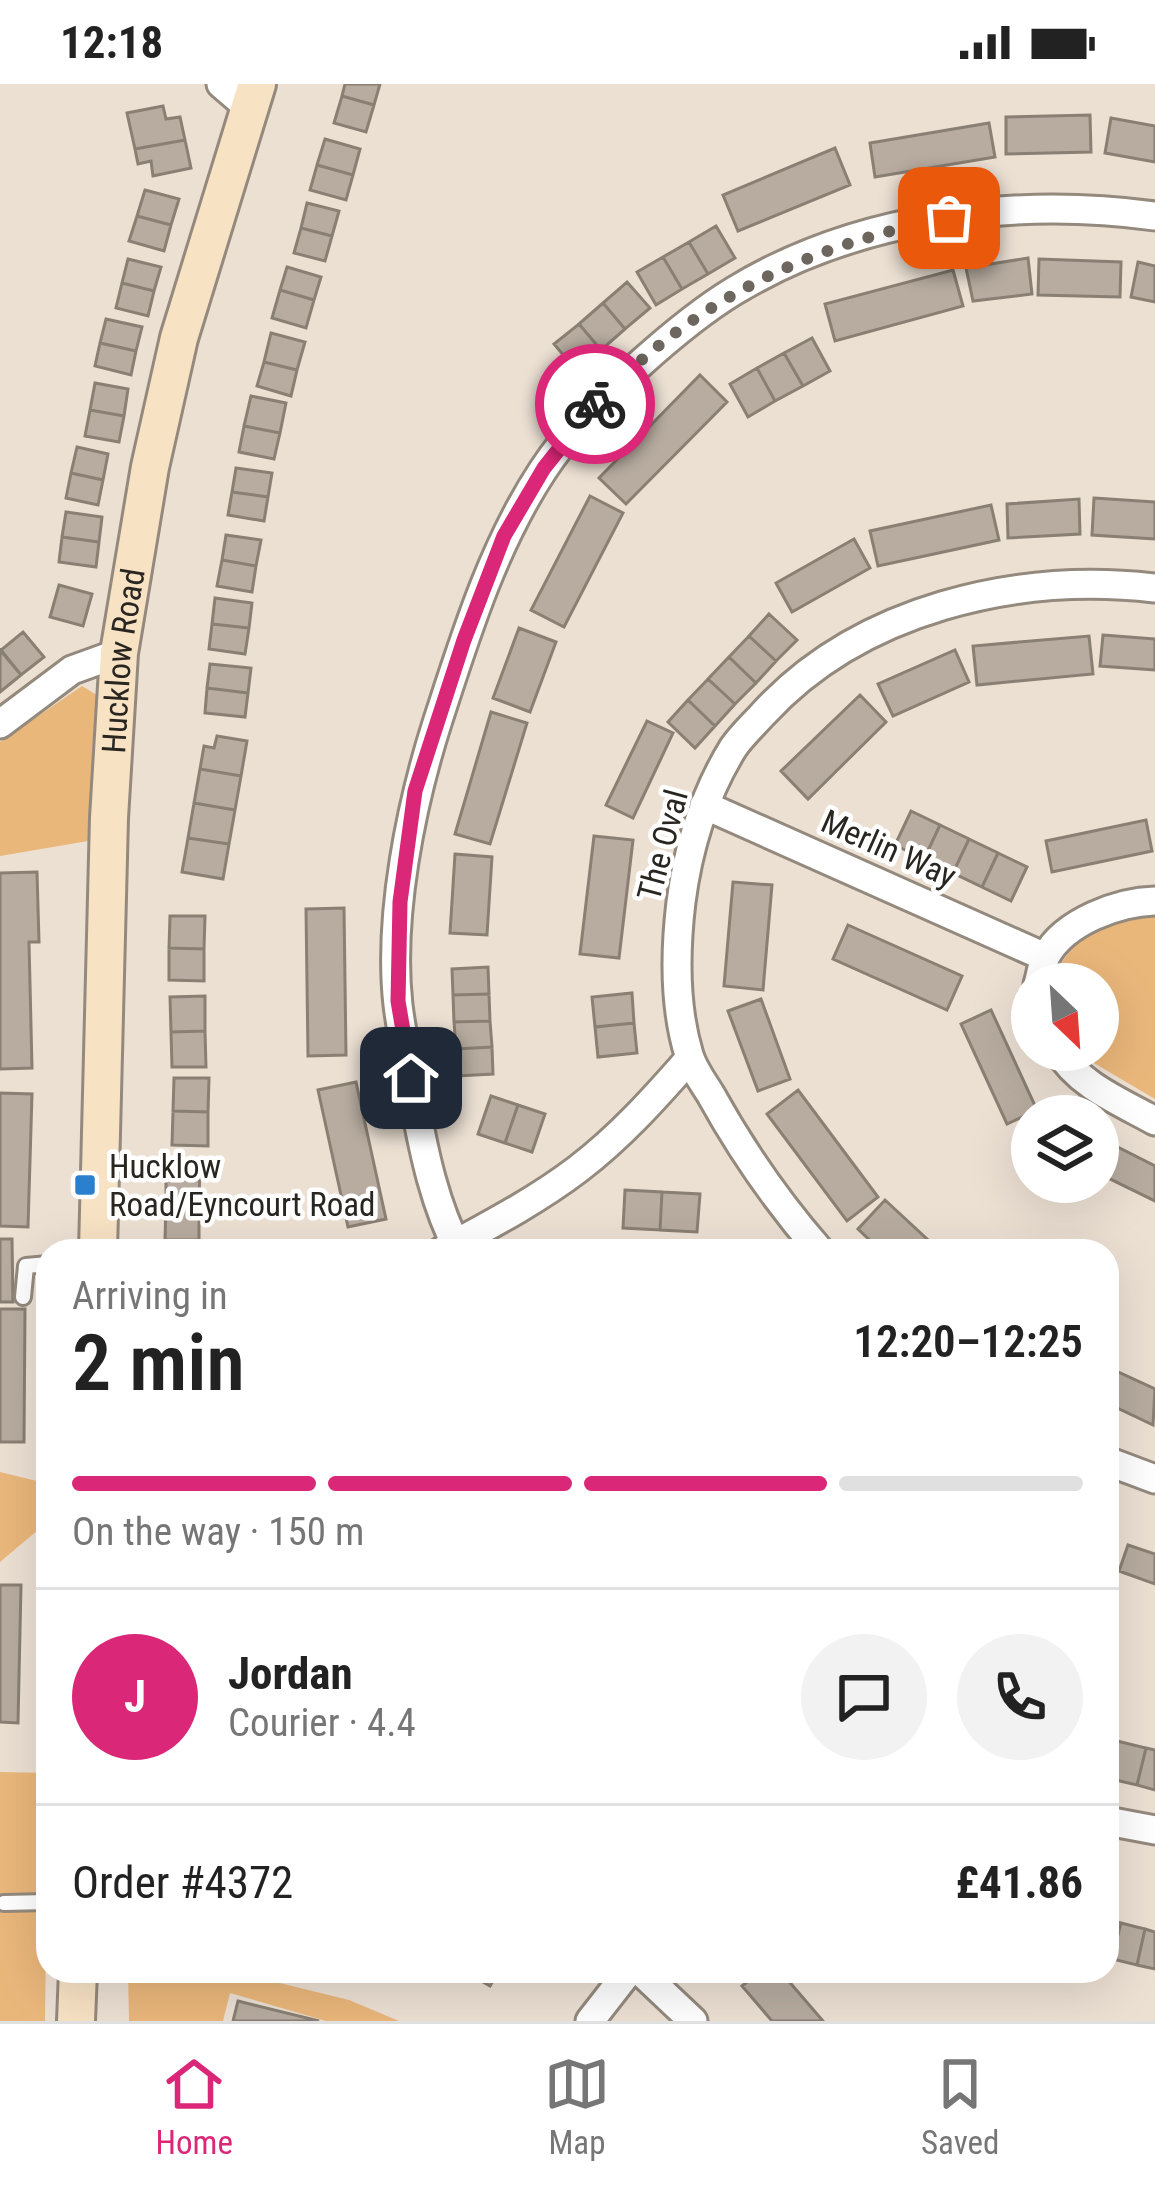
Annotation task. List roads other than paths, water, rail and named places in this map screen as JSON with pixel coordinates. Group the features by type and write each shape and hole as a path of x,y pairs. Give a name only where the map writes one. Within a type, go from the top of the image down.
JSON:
{"street":[{"name":"Hucklow Road","path":"98,1239 109,818 119,653 149,467 242,92"},
{"path":"449,1239 424,1155 398,1001 400,902 415,791 464,640 504,536 544,468 598,400 670,337 734,291 804,257 879,231 984,212 1102,209 1155,216"},
{"name":"The Oval","path":"810,1239 743,1154 690,1058 676,986 686,867 704,805 735,745 787,688 824,658 883,626 962,601 1030,587 1155,588"},
{"path":"0,724 71,670 119,653"},
{"name":"Merlin Way","path":"704,805 1028,963"},
{"name":"Merlin Way","path":"1046,963 1063,936 1094,917 1130,901 1155,901"},
{"path":"468,1239 578,1169 638,1117 690,1058"},
{"path":"1074,1071 1095,1088 1155,1120"},
{"path":"1119,1466 1155,1479"},
{"path":"1119,1823 1155,1830"},
{"path":"76,2021 78,1983"},
{"path":"590,2021 620,1983"},
{"path":"653,1983 693,2021"}],"lane":[{"path":"23,1297 26,1266 36,1265"},
{"path":"4,1903 36,1902"}],"place":[{"name":"Hucklow Road/Eyncourt Road","path":"85,1185"}]}
